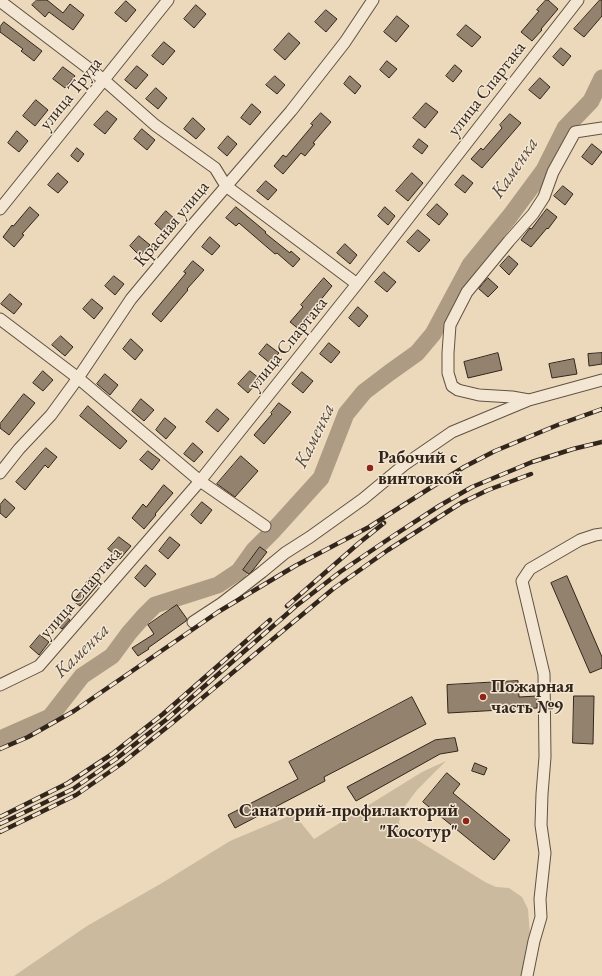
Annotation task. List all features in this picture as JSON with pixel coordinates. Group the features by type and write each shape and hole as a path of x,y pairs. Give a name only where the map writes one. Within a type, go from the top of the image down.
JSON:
{"street":[{"name":"улица Труда","path":"0,209 168,0"},
{"name":"Красная улица","path":"0,473 19,448 51,415 78,378 131,299 181,238 291,110 345,42 373,0"},
{"name":"улица Спартака","path":"0,685 39,666 200,481 357,284 578,0"},
{"path":"0,1 104,80 155,125 215,168 226,186 357,284"},
{"path":"529,400 512,397 479,395 458,390 452,386 448,373 450,325 467,292 533,214 544,197 553,172 575,132 602,128"},
{"path":"0,319 78,378 200,481 265,526"},
{"path":"193,622 262,572 285,553 316,533 363,499 404,465 452,432 529,400 602,380"},
{"path":"527,976 541,917 540,899 545,852 541,825 545,757 544,674 522,581 530,569 536,565 580,540 602,534"}],"shaded area":[{"path":"446,761 417,790 402,810 399,822 401,830 485,882 496,887 509,888 522,897 528,909 530,936 523,976 14,976 87,926 162,883 230,841 294,814 314,839 422,772"}],"building":[{"path":"37,0 47,0 63,13 70,4 84,15 73,30 49,12 45,17 32,5"},
{"path":"546,0 558,9 532,41 521,32 539,11 537,10"},
{"path":"600,0 602,0 602,16 584,37 574,29"},
{"path":"126,1 136,10 126,22 115,13"},
{"path":"196,5 206,14 194,28 184,19"},
{"path":"326,10 337,19 326,32 315,22"},
{"path":"397,16 409,26 396,42 384,32"},
{"path":"4,22 42,51 34,61 21,51 23,49 0,32 0,27"},
{"path":"466,25 481,37 472,47 457,35"},
{"path":"289,33 300,43 285,60 274,50"},
{"path":"164,42 175,51 163,65 152,56"},
{"path":"561,48 571,56 563,66 553,57"},
{"path":"387,61 397,69 389,78 380,70"},
{"path":"455,65 462,71 453,82 446,76"},
{"path":"137,66 148,75 136,89 125,80"},
{"path":"63,67 75,76 65,88 53,79"},
{"path":"275,76 285,85 277,94 266,85"},
{"path":"350,76 361,86 355,94 344,84"},
{"path":"540,78 550,87 540,99 529,90"},
{"path":"156,88 167,98 158,109 146,99"},
{"path":"36,100 48,110 35,126 23,116"},
{"path":"426,103 438,112 425,128 413,118"},
{"path":"252,104 261,112 250,125 241,118"},
{"path":"107,111 117,119 105,134 94,125"},
{"path":"321,113 331,122 313,143 315,144 305,156 301,153 283,174 274,166 283,155 286,157 313,125 311,124"},
{"path":"510,114 521,123 482,168 471,159 481,148 483,150 502,128 500,125"},
{"path":"193,118 205,129 196,139 184,129"},
{"path":"142,129 155,140 147,150 134,139"},
{"path":"17,131 28,141 19,152 8,143"},
{"path":"228,136 237,144 227,156 218,148"},
{"path":"419,139 428,146 422,154 413,147"},
{"path":"592,144 602,152 592,165 582,157"},
{"path":"77,148 84,154 78,162 71,156"},
{"path":"58,173 68,182 58,193 48,185"},
{"path":"412,173 423,183 408,201 396,191"},
{"path":"463,175 473,183 465,193 455,185"},
{"path":"266,181 277,190 268,200 257,191"},
{"path":"563,186 573,194 565,205 554,196"},
{"path":"437,204 448,214 439,225 427,215"},
{"path":"30,207 39,215 22,234 24,235 14,247 3,237 12,225 13,226"},
{"path":"236,207 266,232 265,233 300,259 293,267 277,253 275,254 239,223 236,226 226,218"},
{"path":"385,207 395,216 388,225 378,216"},
{"path":"547,209 557,217 531,247 521,240"},
{"path":"166,211 177,221 166,234 155,224"},
{"path":"418,230 430,240 419,252 407,242"},
{"path":"139,236 150,245 140,256 130,246"},
{"path":"210,237 220,246 212,255 202,247"},
{"path":"345,244 357,255 350,264 337,253"},
{"path":"509,256 518,264 509,275 500,266"},
{"path":"193,261 204,270 161,322 152,314 186,273 184,272"},
{"path":"384,272 396,282 387,292 375,282"},
{"path":"114,276 124,284 115,295 105,286"},
{"path":"324,278 332,286 306,318 309,320 300,330 290,322 303,307 301,305"},
{"path":"488,278 498,287 488,297 479,289"},
{"path":"10,294 22,304 14,314 1,304"},
{"path":"92,299 103,308 94,319 83,309"},
{"path":"358,307 368,316 359,327 349,318"},
{"path":"61,336 73,347 65,356 52,345"},
{"path":"131,339 143,350 135,360 123,349"},
{"path":"329,343 340,352 331,363 320,354"},
{"path":"267,344 279,353 270,363 259,354"},
{"path":"498,353 502,370 468,378 464,362"},
{"path":"602,353 602,364 589,366 588,354"},
{"path":"574,359 577,374 552,378 549,364"},
{"path":"43,371 53,380 43,391 33,383"},
{"path":"250,371 260,379 248,393 238,384"},
{"path":"302,372 313,381 303,393 292,384"},
{"path":"105,374 118,385 110,395 97,384"},
{"path":"24,394 35,403 9,435 0,428 0,424"},
{"path":"141,399 154,410 144,421 132,411"},
{"path":"279,403 291,412 264,444 254,435 272,414 271,413"},
{"path":"88,406 127,441 120,449 80,416"},
{"path":"217,409 229,419 218,432 206,422"},
{"path":"165,418 176,427 166,439 156,430"},
{"path":"193,443 203,452 194,462 184,454"},
{"path":"46,448 57,457 48,468 45,465 25,490 16,482"},
{"path":"148,451 160,460 152,470 140,460"},
{"path":"241,456 258,471 235,497 217,484"},
{"path":"164,485 173,493 144,529 132,518 143,504 146,507"},
{"path":"5,499 15,508 6,518 0,513 0,505"},
{"path":"202,502 212,510 201,524 191,515"},
{"path":"119,537 131,546 120,559 108,549"},
{"path":"170,537 180,545 168,559 159,551"},
{"path":"260,547 267,552 249,574 243,570"},
{"path":"146,565 156,574 145,587 135,578"},
{"path":"93,575 100,582 80,606 73,601"},
{"path":"567,576 602,657 602,668 590,673 551,583"},
{"path":"177,605 187,619 186,621 138,656 132,648 154,634 148,625"},
{"path":"61,613 70,620 62,629 53,622"},
{"path":"40,635 49,642 39,655 30,647"},
{"name":"Пожарная часть №9","path":"518,681 519,697 537,696 537,708 448,713 447,685"},
{"path":"574,696 594,696 593,744 573,743"},
{"path":"412,697 426,724 324,777 325,781 235,828 228,815 298,779 289,762"},
{"path":"455,738 458,751 440,754 356,801 347,787 435,740"},
{"path":"475,763 487,768 484,775 472,771"},
{"name":"Санаторий-профилакторий \"Косотур\"","path":"447,773 460,784 453,793 510,840 494,860 423,802"}],"waterway":[{"name":"Каменка","path":"0,739 50,717 82,676 112,656 129,633 155,605 218,585 239,571 254,550 321,478 346,414 364,392 417,353 433,334 470,265 510,216 544,170 565,128 591,101 602,78"}],"railway":[{"path":"0,749 28,737 74,711 218,612 295,566 369,527 464,467 495,451 560,424 602,409"},
{"path":"0,824 73,789 116,759 167,719 296,606 340,572 439,506 472,487 532,462 573,449 602,442"},
{"path":"0,832 76,795 121,764 333,589 388,550 461,503 488,490 531,474"},
{"path":"287,606 384,523"},
{"path":"0,817 68,783 112,754 163,714 270,620"}],"place":[{"name":"Рабочий с винтовкой","path":"370,468"},
{"name":"Пожарная часть №9","path":"483,697"},
{"name":"Санаторий-профилакторий \"Косотур\"","path":"466,821"}]}
